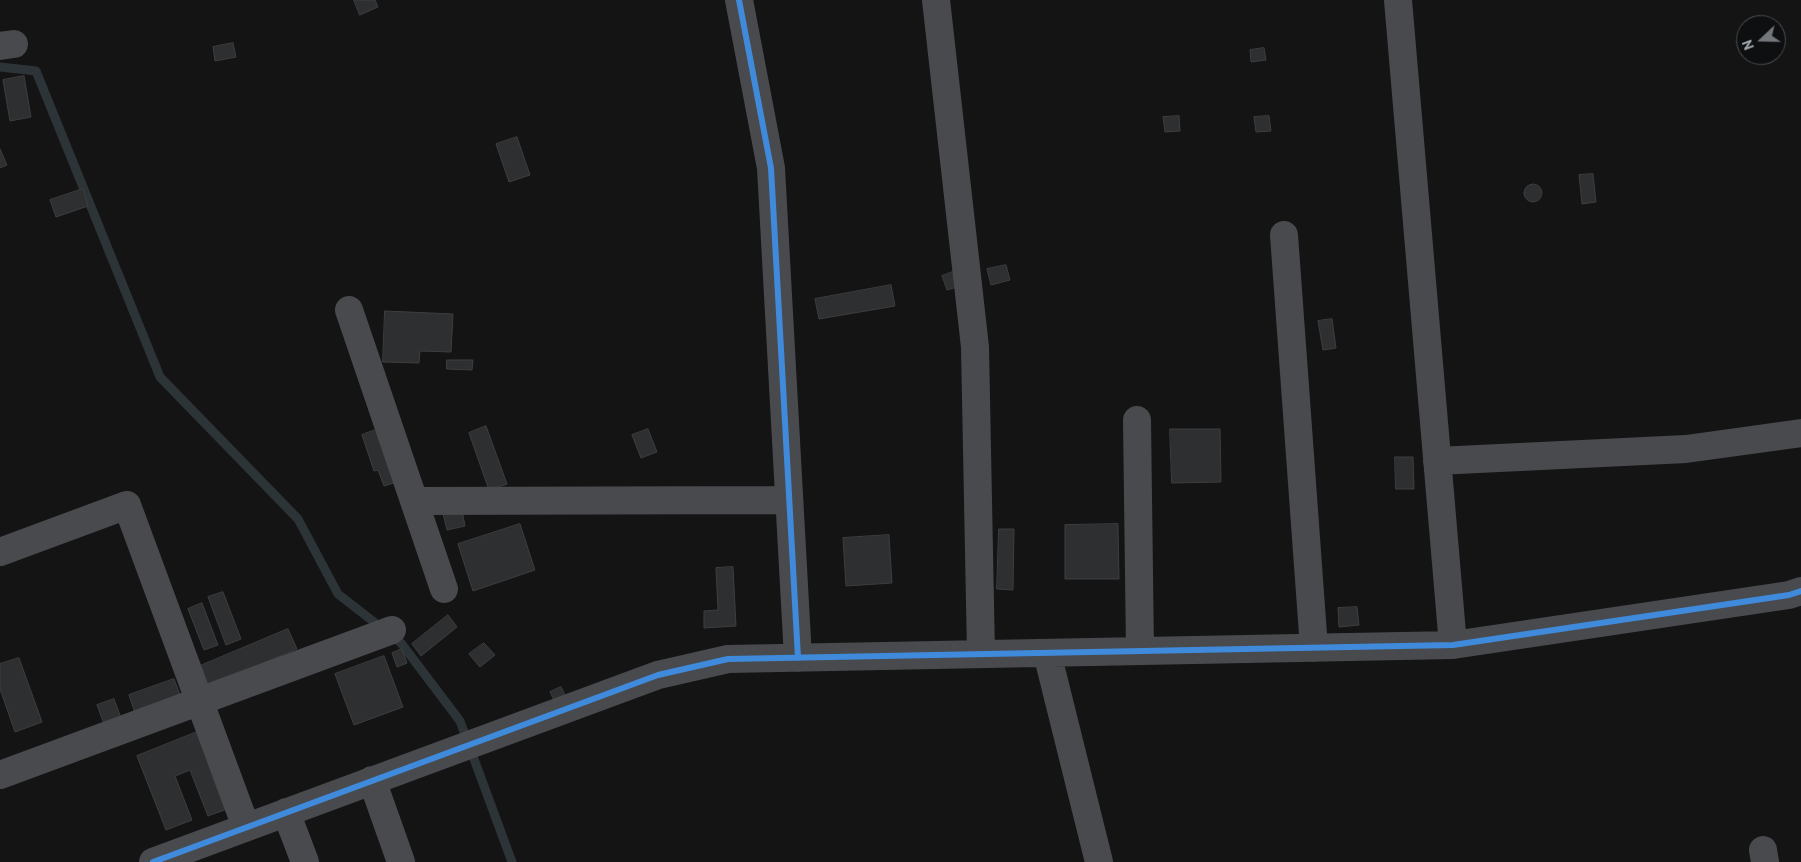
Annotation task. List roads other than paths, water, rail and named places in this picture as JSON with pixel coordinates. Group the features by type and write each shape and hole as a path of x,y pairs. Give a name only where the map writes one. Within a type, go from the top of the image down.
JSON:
{"street":[{"path":"739,0 771,168 798,658"},
{"path":"936,0 975,347 981,654"},
{"path":"1398,0 1453,645"},
{"path":"1284,235 1314,648"},
{"path":"348,310 444,589"},
{"path":"1137,420 1140,651"},
{"path":"1437,461 1686,449 1801,433"},
{"path":"414,501 789,500"},
{"path":"0,552 127,505 246,827"},
{"path":"153,862 658,675 728,659 1453,645 1789,595 1801,591"},
{"path":"0,775 392,630"},
{"path":"1047,653 1099,862"},
{"path":"372,780 400,862"},
{"path":"286,812 305,862"}],"waterway":[{"path":"0,67 36,71 160,377 298,519 338,594 401,643 460,721 512,862"}]}
